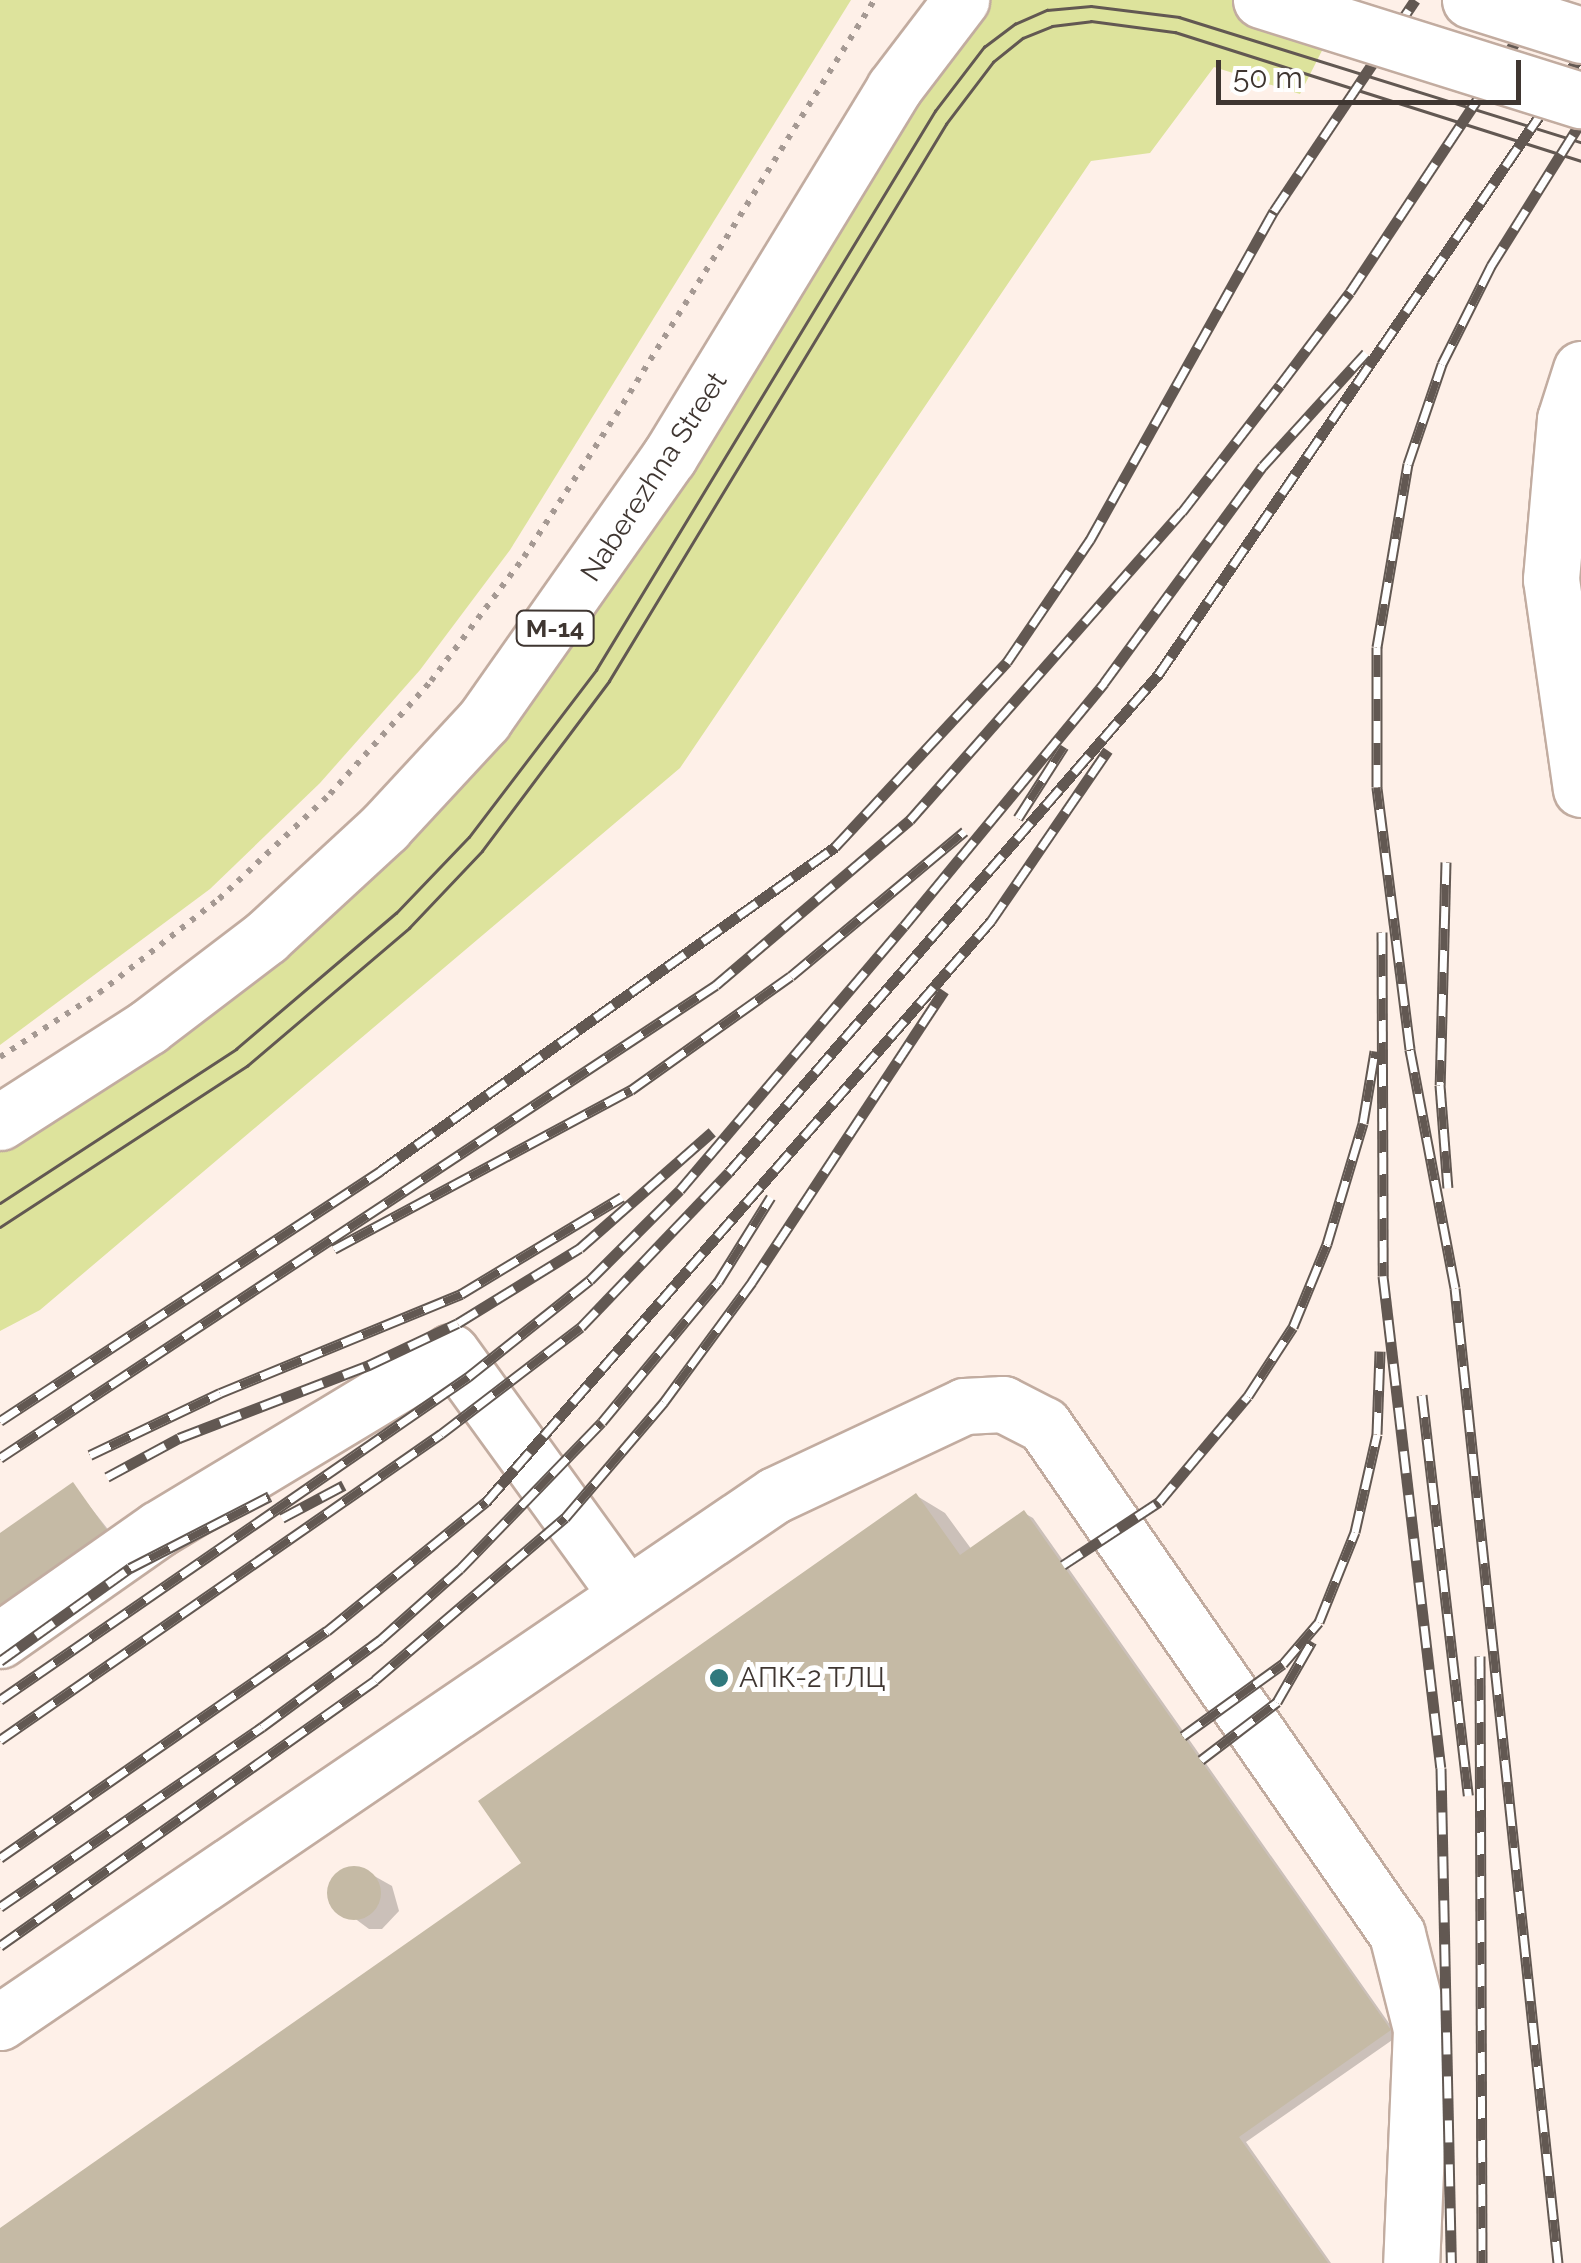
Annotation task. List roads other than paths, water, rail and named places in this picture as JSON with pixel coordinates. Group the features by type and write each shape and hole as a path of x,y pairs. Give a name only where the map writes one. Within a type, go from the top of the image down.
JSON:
{"main road":[{"name":"Naberezhna Street","path":"0,1122 148,1028 266,937 385,827 484,720 670,458 903,74 961,0"},
{"path":"1261,0 1581,100"},
{"path":"1470,0 1581,35"},
{"path":"1581,369 1565,420 1551,578 1581,788"},
{"path":"0,1640 158,1530 451,1352 627,1596"},
{"path":"0,2022 775,1495 964,1406 1003,1404 1044,1425 1398,1934 1421,2030 1411,2263"}],"tram line":[{"path":"0,1203 236,1049 396,913 469,837 596,670 935,111 984,47 1015,24 1047,10 1091,6 1179,17 1581,142"},
{"path":"0,1227 247,1066 409,928 482,851 609,681 946,124 993,62 1023,38 1052,26 1091,21 1175,32 1581,161"}],"railway":[{"path":"0,1421 380,1171 835,847 1007,662 1090,540 1274,211 1415,0"},
{"path":"0,1458 716,985 910,820 1182,512 1350,292 1543,0"},
{"path":"0,1740 441,1434 581,1327 729,1172 1158,675 1581,55"},
{"path":"1558,2263 1455,1288 1410,1049 1377,787 1377,647 1408,464 1442,364 1491,266 1581,122"},
{"path":"0,1700 468,1377 590,1280 680,1190 904,926 1104,683 1263,466 1366,353"},
{"path":"1018,818 1064,746"},
{"path":"0,1858 327,1631 486,1502 991,921 1108,750"},
{"path":"334,1249 631,1090 791,976 965,831"},
{"path":"1446,862 1440,1085 1448,1188"},
{"path":"1382,932 1383,1276 1441,1768 1451,2263"},
{"path":"0,1946 375,1680 565,1518 664,1402 752,1282 944,991"},
{"path":"1063,1565 1159,1502 1248,1396 1293,1327 1327,1244 1363,1123 1375,1051"},
{"path":"107,1477 179,1438 369,1365 458,1323 580,1248 712,1132"},
{"path":"90,1455 220,1393 461,1294 622,1197"},
{"path":"0,1907 262,1727 380,1640 460,1569 602,1422 718,1282 771,1197"},
{"path":"1183,1736 1283,1664 1319,1622 1355,1532 1377,1434 1380,1351"},
{"path":"1422,1395 1468,1795"},
{"path":"282,1518 344,1485"},
{"path":"0,1661 130,1568 270,1496"},
{"path":"1201,1760 1277,1702 1312,1641"},
{"path":"1480,1656 1482,2263"}],"place":[{"name":"АПК-2 ТЛЦ","path":"719,1678"}]}
